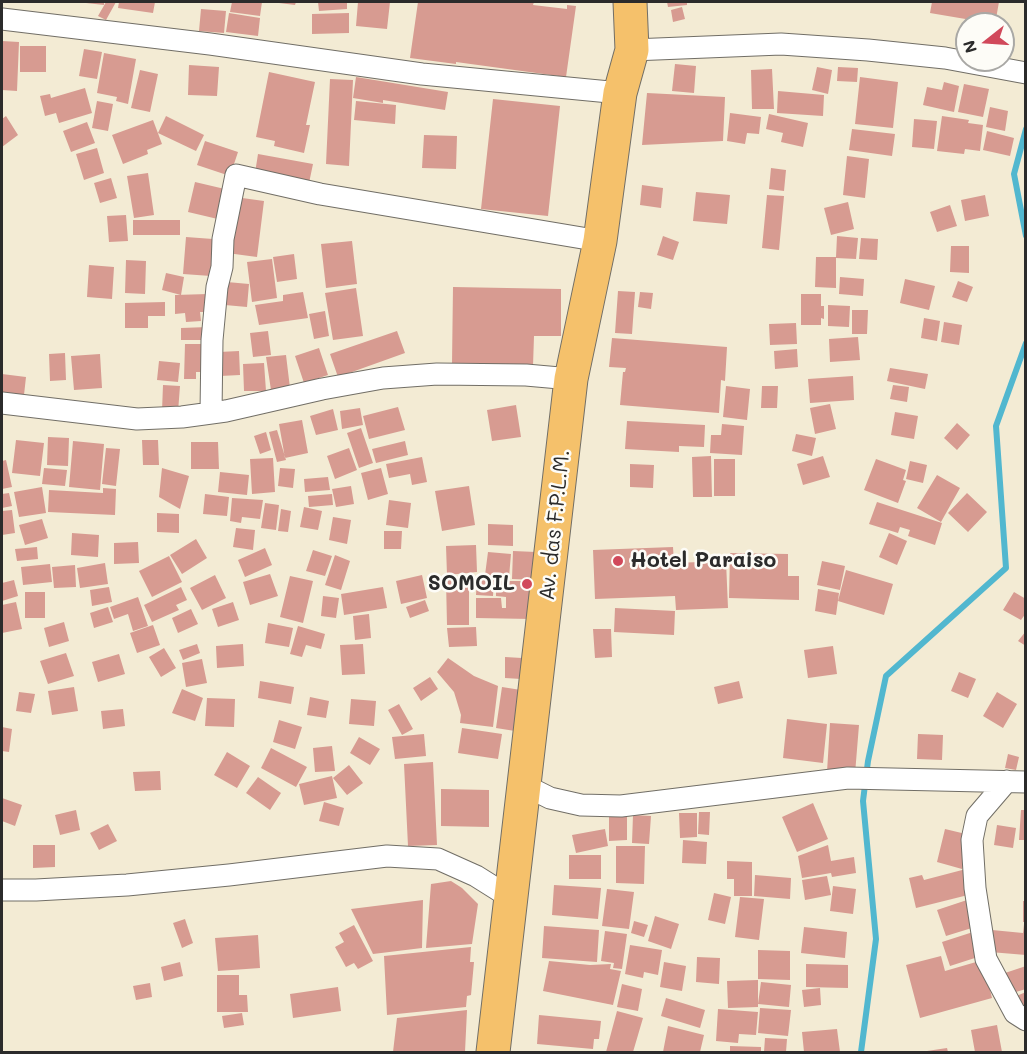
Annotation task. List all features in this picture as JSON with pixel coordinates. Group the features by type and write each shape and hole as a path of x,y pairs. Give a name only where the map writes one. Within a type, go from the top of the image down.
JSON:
{"main road":[{"name":"Av. das F.P.L.M.","path":"494,1053 571,379 600,241 620,93 632,50 630,2"}],"street":[{"path":"2,19 210,44 422,74 620,93"},
{"path":"632,50 781,44 945,58 1017,71"},
{"path":"211,413 212,340 217,287 222,267 223,239 236,175 320,194 600,241"},
{"path":"2,403 136,419 211,413 383,378 437,374 526,375 571,379"},
{"path":"524,785 550,798 581,805 621,806 848,778 1016,782"},
{"path":"1016,782 977,816 972,840 975,888 986,959 1015,1013 1026,1020"},
{"path":"2,890 127,885 387,856 438,859 476,876 511,898"}],"building":[{"path":"104,2 104,5 86,3"},
{"path":"106,2 116,2 106,20 98,16"},
{"path":"119,2 155,2 153,13 118,8"},
{"path":"232,2 262,2 260,16 230,12"},
{"path":"279,2 296,2 295,5"},
{"path":"318,2 347,2 347,9 319,11"},
{"path":"358,2 390,2 387,29 356,26"},
{"path":"418,2 534,2 533,5 567,9 567,5 576,6 566,77 410,58"},
{"path":"667,2 687,2 687,5 668,7"},
{"path":"932,2 999,2 997,12 955,12 955,17 930,13"},
{"path":"682,7 685,19 673,22 671,10"},
{"path":"201,9 226,11 224,33 199,31"},
{"path":"229,13 260,18 258,36 226,32"},
{"path":"349,13 349,33 312,34 312,14"},
{"path":"2,41 19,42 17,91 2,90"},
{"path":"20,46 46,46 46,72 20,72"},
{"path":"84,49 102,52 97,79 79,76"},
{"path":"104,53 136,59 128,104 116,101 117,97 97,93"},
{"path":"675,64 696,66 694,93 672,91"},
{"path":"189,65 219,67 217,96 188,95"},
{"path":"817,67 832,70 828,94 812,90"},
{"path":"838,67 858,68 857,82 837,81"},
{"path":"772,69 774,109 752,109 751,70"},
{"path":"140,70 158,74 150,112 131,108"},
{"path":"269,72 315,82 306,125 310,125 304,153 274,146 275,141 256,137"},
{"path":"356,77 448,92 445,110 383,100 383,103 353,98"},
{"path":"860,77 898,82 893,128 855,124"},
{"path":"330,79 353,80 349,166 326,164"},
{"path":"944,82 959,86 954,112 923,105 927,87 942,90"},
{"path":"964,84 989,89 983,117 958,112"},
{"path":"85,88 92,113 59,123 56,113 45,116 40,96 50,94 51,98"},
{"path":"778,91 824,95 823,116 777,113"},
{"path":"647,93 725,97 723,141 642,145"},
{"path":"493,99 560,106 548,216 481,209"},
{"path":"97,101 113,104 108,131 92,128"},
{"path":"356,101 396,105 395,124 354,120"},
{"path":"990,107 1008,111 1005,131 986,127"},
{"path":"730,113 761,117 759,134 747,133 745,144 727,141"},
{"path":"769,114 808,123 803,147 781,142 783,133 766,129"},
{"path":"6,116 18,135 2,147 2,119"},
{"path":"166,116 204,135 196,151 158,133"},
{"path":"942,116 969,120 968,123 983,125 980,151 965,149 964,154 937,151"},
{"path":"914,119 937,121 934,149 912,147"},
{"path":"153,120 162,144 147,150 148,154 123,164 112,135"},
{"path":"87,122 95,143 71,152 63,131"},
{"path":"852,129 895,134 892,156 849,150"},
{"path":"987,131 1014,138 1010,156 983,150"},
{"path":"424,135 457,136 456,169 422,168"},
{"path":"205,141 238,152 230,176 197,165"},
{"path":"97,148 104,173 84,180 76,154"},
{"path":"258,154 313,164 309,183 255,173"},
{"path":"847,156 869,159 865,198 843,195"},
{"path":"771,168 786,170 784,191 769,189"},
{"path":"148,173 154,215 134,218 127,176"},
{"path":"111,178 117,198 100,203 94,183"},
{"path":"195,182 229,190 222,220 188,212"},
{"path":"642,185 663,188 661,208 640,205"},
{"path":"696,192 730,195 727,224 693,221"},
{"path":"767,195 784,196 779,250 762,248"},
{"path":"985,195 989,216 965,221 961,200"},
{"path":"235,197 264,201 257,257 227,253"},
{"path":"848,202 854,229 831,235 824,208"},
{"path":"950,205 957,226 937,232 930,212"},
{"path":"126,215 128,241 109,242 107,216"},
{"path":"133,220 180,220 180,235 133,235"},
{"path":"663,236 679,242 673,260 657,255"},
{"path":"837,236 858,238 856,259 836,258 836,288 815,287 816,257 836,257"},
{"path":"186,237 213,239 211,276 183,274"},
{"path":"861,238 878,239 877,260 859,259"},
{"path":"352,241 357,284 326,288 321,244"},
{"path":"951,246 969,246 969,273 950,272"},
{"path":"294,254 297,279 277,282 273,257"},
{"path":"272,259 277,298 252,302 247,262"},
{"path":"126,260 146,261 145,294 125,293"},
{"path":"89,265 114,267 112,299 87,297"},
{"path":"166,273 184,277 181,295 162,290"},
{"path":"840,277 864,279 863,296 839,294"},
{"path":"905,279 935,286 929,310 900,303"},
{"path":"958,281 973,287 967,302 952,297"},
{"path":"227,282 249,284 247,307 225,305"},
{"path":"453,287 561,289 561,336 534,336 533,366 452,364"},
{"path":"356,288 363,336 333,340 325,293"},
{"path":"618,291 635,292 632,334 615,333"},
{"path":"303,292 308,318 259,325 255,305 283,301 283,295"},
{"path":"640,292 653,293 651,309 638,307"},
{"path":"208,294 209,312 200,312 201,321 186,322 185,313 175,314 175,295"},
{"path":"801,294 821,294 824,319 821,318 821,325 801,325"},
{"path":"165,302 165,316 148,316 148,328 125,328 125,303"},
{"path":"828,305 850,306 849,327 828,326"},
{"path":"852,310 868,310 867,334 852,334"},
{"path":"325,311 329,336 314,339 309,314"},
{"path":"924,318 940,321 937,341 921,338"},
{"path":"944,322 962,325 959,345 941,342"},
{"path":"796,323 797,344 770,345 769,324"},
{"path":"208,327 208,340 181,340 181,328"},
{"path":"268,331 271,355 253,357 250,333"},
{"path":"397,331 405,353 338,377 330,354"},
{"path":"858,337 860,360 830,362 829,339"},
{"path":"612,338 727,347 725,381 721,380 719,413 620,405 623,372 626,368 609,367"},
{"path":"185,344 207,344 206,372 196,372 196,379 184,379"},
{"path":"319,348 328,375 304,383 295,356"},
{"path":"797,349 798,367 775,369 774,351"},
{"path":"239,351 240,375 220,376 219,352"},
{"path":"65,353 66,380 50,381 49,354"},
{"path":"100,354 102,388 74,390 71,356"},
{"path":"286,355 290,388 271,390 266,357"},
{"path":"159,361 180,363 178,382 157,380"},
{"path":"264,363 266,391 244,391 243,364"},
{"path":"890,368 928,374 925,389 887,381"},
{"path":"2,374 26,377 24,395 2,392"},
{"path":"853,376 854,400 810,403 808,379"},
{"path":"163,385 180,386 178,412 162,411"},
{"path":"893,385 909,387 907,402 890,399"},
{"path":"726,386 750,389 747,420 723,417"},
{"path":"762,386 778,386 777,408 761,408"},
{"path":"830,404 836,429 815,434 810,408"},
{"path":"516,405 521,437 492,441 487,410"},
{"path":"398,407 405,430 369,439 363,416"},
{"path":"360,408 363,425 342,429 340,411"},
{"path":"333,409 338,430 316,435 310,416"},
{"path":"895,412 918,416 914,439 891,435"},
{"path":"302,420 308,453 285,458 279,424"},
{"path":"627,421 705,425 704,447 679,446 679,452 625,449"},
{"path":"957,423 970,435 957,450 944,438"},
{"path":"722,424 744,426 742,455 710,453 711,435 721,435"},
{"path":"361,428 373,463 359,468 347,433"},
{"path":"277,430 286,460 277,462 269,432"},
{"path":"266,432 271,450 260,454 254,436"},
{"path":"796,434 816,438 812,456 792,451"},
{"path":"48,437 69,438 68,466 47,465"},
{"path":"16,440 44,443 40,476 12,473"},
{"path":"142,440 158,440 159,465 143,465"},
{"path":"73,441 104,444 100,490 69,487"},
{"path":"405,441 408,455 376,463 372,449"},
{"path":"191,442 218,442 219,469 191,469"},
{"path":"106,448 120,449 116,486 102,484"},
{"path":"349,448 357,470 335,479 327,456"},
{"path":"711,456 712,497 693,497 692,457"},
{"path":"823,456 830,477 803,485 797,464"},
{"path":"422,457 427,482 412,485 410,474 389,478 386,464"},
{"path":"273,458 275,492 252,494 250,459"},
{"path":"714,459 735,459 735,496 714,496"},
{"path":"876,459 906,470 903,480 906,481 898,503 864,490"},
{"path":"6,460 12,487 2,489 2,461"},
{"path":"910,461 927,465 923,483 906,479"},
{"path":"630,464 654,465 653,488 630,487"},
{"path":"44,468 67,470 65,486 42,484"},
{"path":"162,468 189,476 180,509 159,497"},
{"path":"280,468 295,469 293,488 278,486"},
{"path":"381,468 388,494 368,500 361,473"},
{"path":"220,472 249,475 247,495 218,492"},
{"path":"937,475 960,488 941,522 917,508"},
{"path":"328,477 330,490 305,492 304,479"},
{"path":"351,486 354,504 336,507 332,489"},
{"path":"469,486 475,525 442,531 435,491"},
{"path":"42,487 46,513 19,517 14,492"},
{"path":"103,488 116,489 115,515 48,512 49,490 103,493"},
{"path":"9,493 12,506 2,508 2,494"},
{"path":"967,493 987,512 968,532 948,513"},
{"path":"205,494 229,497 227,516 203,514"},
{"path":"332,494 333,505 309,507 308,496"},
{"path":"232,498 263,500 260,519 242,517 241,523 230,521"},
{"path":"389,500 411,503 408,528 386,525"},
{"path":"877,502 942,523 935,545 908,536 910,530 900,527 898,533 869,524"},
{"path":"265,503 279,505 276,530 261,528"},
{"path":"304,507 322,511 318,530 300,527"},
{"path":"281,509 291,511 288,532 278,531"},
{"path":"12,510 15,533 2,535 2,511"},
{"path":"157,513 179,514 179,533 157,532"},
{"path":"333,517 351,520 347,544 329,540"},
{"path":"42,519 48,538 25,545 19,525"},
{"path":"488,524 513,525 513,546 488,545"},
{"path":"236,528 255,530 253,550 233,547"},
{"path":"384,531 402,531 401,549 384,549"},
{"path":"72,533 99,535 98,557 71,555"},
{"path":"889,533 907,541 897,565 879,557"},
{"path":"196,539 207,558 182,574 170,555"},
{"path":"138,542 139,563 114,564 114,543"},
{"path":"476,545 477,572 447,575 446,546"},
{"path":"37,547 38,559 17,561 15,549"},
{"path":"673,547 674,563 726,561 728,608 676,610 675,596 595,599 593,550"},
{"path":"265,548 272,565 245,577 238,560"},
{"path":"313,550 332,556 325,576 306,571"},
{"path":"513,551 536,552 536,580 512,579"},
{"path":"488,552 511,554 509,577 485,575"},
{"path":"730,553 788,554 788,576 799,576 799,600 729,598"},
{"path":"335,555 350,561 341,590 325,585"},
{"path":"169,556 182,582 152,597 139,571"},
{"path":"822,561 845,566 840,590 817,585"},
{"path":"105,563 108,584 80,588 77,568"},
{"path":"50,564 52,582 23,585 21,567"},
{"path":"75,565 76,587 54,588 52,567"},
{"path":"846,570 893,584 884,615 838,601"},
{"path":"270,574 278,596 250,605 243,582"},
{"path":"215,575 226,598 202,610 190,588"},
{"path":"422,575 427,598 401,604 396,581"},
{"path":"290,576 313,581 303,623 280,617"},
{"path":"477,578 494,579 493,596 476,595"},
{"path":"14,580 18,596 2,601 2,583"},
{"path":"446,580 469,580 469,625 447,625"},
{"path":"496,581 531,581 531,619 476,618 476,598 501,598 502,608 506,608 506,597 496,596"},
{"path":"109,587 112,602 92,606 90,590"},
{"path":"181,587 187,600 176,605 179,610 152,622 144,605"},
{"path":"383,587 387,608 344,615 341,594"},
{"path":"818,589 839,593 836,615 815,611"},
{"path":"25,592 45,592 45,618 25,618"},
{"path":"1014,592 1026,599 1026,613 1021,620 1003,610"},
{"path":"323,596 339,598 336,618 321,616"},
{"path":"138,597 148,626 133,631 128,614 114,619 110,607"},
{"path":"425,600 429,611 410,618 406,607"},
{"path":"16,602 22,629 2,633 2,605"},
{"path":"233,602 239,620 218,627 212,609"},
{"path":"108,607 113,622 94,628 90,613"},
{"path":"615,608 675,611 674,635 614,632"},
{"path":"191,609 198,624 178,633 172,618"},
{"path":"369,614 371,638 355,640 353,616"},
{"path":"64,622 69,641 49,647 44,628"},
{"path":"268,623 293,628 289,647 265,643"},
{"path":"153,625 160,645 137,653 130,633"},
{"path":"298,626 325,634 321,649 306,645 302,657 290,654"},
{"path":"476,627 477,646 449,647 447,628"},
{"path":"593,629 611,629 612,657 595,658"},
{"path":"1026,631 1026,646 1018,641"},
{"path":"197,644 200,653 183,660 179,650"},
{"path":"243,644 244,666 217,668 216,646"},
{"path":"363,644 365,674 342,675 340,645"},
{"path":"833,646 837,674 808,678 804,650"},
{"path":"164,648 176,668 161,677 149,657"},
{"path":"66,653 74,676 48,684 40,661"},
{"path":"119,654 125,674 98,682 92,662"},
{"path":"505,657 522,658 521,679 505,678"},
{"path":"448,658 474,676 498,686 493,727 460,723 461,715 454,692 437,672"},
{"path":"202,659 207,683 186,687 182,663"},
{"path":"959,672 976,679 968,698 951,691"},
{"path":"430,677 438,689 421,701 413,688"},
{"path":"260,681 294,687 291,704 258,698"},
{"path":"739,681 743,698 718,704 714,687"},
{"path":"74,687 78,711 52,715 48,691"},
{"path":"502,687 521,690 515,731 496,728"},
{"path":"182,689 203,698 195,721 172,713"},
{"path":"19,692 35,694 31,713 16,711"},
{"path":"997,692 1017,704 1003,728 983,716"},
{"path":"310,697 329,701 326,718 307,715"},
{"path":"207,698 235,699 234,727 205,726"},
{"path":"351,699 376,701 374,726 349,724"},
{"path":"399,704 413,729 402,735 388,710"},
{"path":"123,709 125,726 103,729 101,711"},
{"path":"787,719 827,724 823,763 783,758"},
{"path":"279,720 302,727 295,749 273,742"},
{"path":"830,723 859,725 855,774 827,772"},
{"path":"2,727 12,729 9,752 2,751"},
{"path":"462,728 502,734 498,759 458,753"},
{"path":"424,734 426,756 395,759 392,737"},
{"path":"918,734 943,735 942,760 917,759"},
{"path":"359,737 380,749 370,765 350,753"},
{"path":"332,746 335,771 315,772 313,748"},
{"path":"271,748 307,767 296,787 261,768"},
{"path":"227,752 250,766 237,788 214,775"},
{"path":"1008,754 1019,757 1016,770 1005,768"},
{"path":"433,762 437,845 408,846 404,764"},
{"path":"349,765 363,783 347,795 333,778"},
{"path":"160,771 161,790 135,791 133,772"},
{"path":"332,776 337,798 304,805 299,784"},
{"path":"258,777 281,793 270,810 246,793"},
{"path":"441,789 489,790 489,827 441,826"},
{"path":"2,798 22,805 15,826 2,821"},
{"path":"324,802 344,808 339,826 319,821"},
{"path":"813,803 828,839 797,852 782,817"},
{"path":"76,810 80,830 60,835 55,815"},
{"path":"1021,810 1026,810 1026,840 1019,840"},
{"path":"699,812 710,812 709,835 698,834"},
{"path":"679,813 697,813 697,837 680,838"},
{"path":"633,815 651,816 649,844 632,843"},
{"path":"609,817 627,817 627,840 609,841"},
{"path":"108,824 117,841 99,850 90,833"},
{"path":"997,825 1016,828 1013,848 994,845"},
{"path":"605,829 608,846 576,853 572,835"},
{"path":"945,829 970,835 962,869 937,862"},
{"path":"683,840 707,842 706,864 682,863"},
{"path":"33,845 55,845 55,867 33,868"},
{"path":"828,845 831,861 854,857 856,873 832,877 831,873 802,878 798,856"},
{"path":"616,846 645,846 644,884 616,883"},
{"path":"569,855 601,855 601,879 569,879"},
{"path":"727,861 752,862 752,896 734,896 734,879 727,879"},
{"path":"966,869 972,894 916,908 909,878 922,875 924,880"},
{"path":"755,875 791,878 790,899 754,896"},
{"path":"827,876 831,895 805,900 802,880"},
{"path":"451,881 462,888 478,904 472,944 426,948 431,884"},
{"path":"554,885 601,888 598,919 552,915"},
{"path":"833,886 856,889 853,914 830,911"},
{"path":"607,889 634,892 629,929 602,926"},
{"path":"714,893 731,897 725,924 708,920"},
{"path":"740,897 764,899 759,940 735,937"},
{"path":"423,900 422,948 373,954 351,909"},
{"path":"967,900 975,927 946,936 937,910"},
{"path":"1023,901 1026,901 1026,922 1023,922"},
{"path":"655,916 679,924 671,949 648,941"},
{"path":"185,919 193,943 182,948 173,923"},
{"path":"634,921 648,925 644,937 631,933"},
{"path":"1024,924 1026,924 1026,955 990,952 992,930 1023,933"},
{"path":"354,925 373,961 358,969 354,963 346,967 335,947 344,942 339,933"},
{"path":"544,926 599,930 597,962 542,958"},
{"path":"804,927 847,932 845,958 801,953"},
{"path":"605,931 627,934 622,969 613,968 614,963 601,961"},
{"path":"973,932 981,956 950,966 942,942"},
{"path":"258,935 260,968 218,971 215,938"},
{"path":"630,945 662,950 658,975 644,972 643,978 625,974"},
{"path":"471,947 470,962 474,962 471,995 467,996 466,1007 387,1015 384,956"},
{"path":"758,950 790,951 790,980 758,979"},
{"path":"941,956 945,971 983,960 992,998 920,1018 906,965"},
{"path":"697,957 720,958 719,984 696,982"},
{"path":"549,961 590,965 611,964 610,969 621,971 613,1005 543,991"},
{"path":"180,962 183,976 164,981 161,967"},
{"path":"664,962 686,966 682,991 660,987"},
{"path":"806,964 848,965 848,988 806,987"},
{"path":"1026,966 1026,989 1009,994 1002,974"},
{"path":"217,975 239,975 239,995 247,995 248,1012 217,1012"},
{"path":"758,980 758,1007 728,1008 727,981"},
{"path":"761,982 791,985 789,1007 758,1004"},
{"path":"150,983 152,997 136,1000 133,986"},
{"path":"622,984 642,989 638,1011 617,1007"},
{"path":"338,987 341,1011 293,1018 290,994"},
{"path":"820,988 821,1005 804,1007 802,990"},
{"path":"1026,992 1026,1014 1014,997"},
{"path":"666,998 705,1010 700,1028 661,1016"},
{"path":"760,1008 791,1010 788,1036 758,1033"},
{"path":"718,1009 758,1012 756,1035 739,1034 738,1043 716,1041"},
{"path":"467,1010 465,1052 393,1052 397,1018"},
{"path":"617,1011 643,1018 633,1052 606,1052"},
{"path":"242,1013 244,1025 224,1028 222,1016"},
{"path":"539,1015 601,1021 599,1039 594,1039 593,1049 537,1044"},
{"path":"997,1025 1002,1052 975,1052 971,1030"},
{"path":"668,1026 704,1035 700,1052 663,1052"},
{"path":"837,1029 840,1052 804,1052 802,1032"},
{"path":"765,1038 787,1039 786,1052 764,1052"},
{"path":"730,1046 761,1047 761,1052 730,1052"},
{"path":"947,1048 948,1052 927,1052 927,1051"}],"waterway":[{"path":"1026,129 1014,174 1026,236"},
{"path":"861,1052 876,939 863,801 868,761 886,676 1006,568 996,426 1026,343"}],"place":[{"name":"Hotel Paraiso","path":"618,561"},
{"name":"SOMOIL","path":"527,584"}]}
